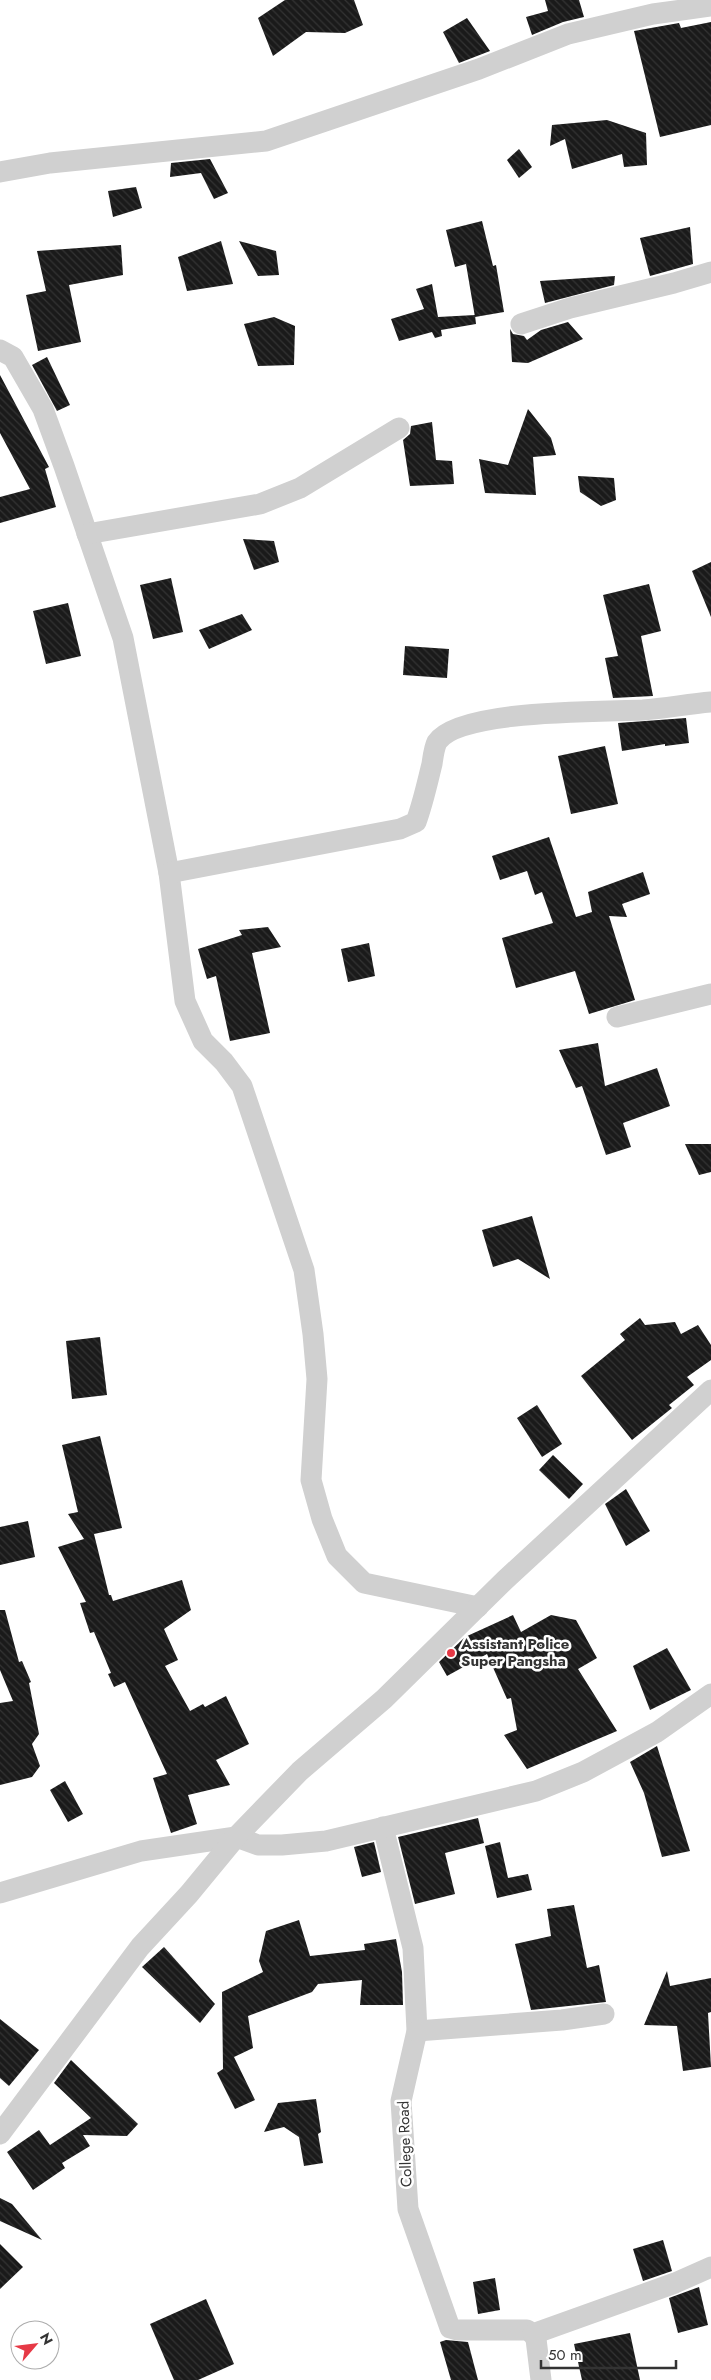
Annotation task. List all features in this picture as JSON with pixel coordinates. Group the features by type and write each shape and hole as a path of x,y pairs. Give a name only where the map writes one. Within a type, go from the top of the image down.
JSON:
{"street":[{"path":"0,172 50,163 266,141 480,69 568,34 653,14 711,6"},
{"path":"522,324 570,308 674,283 711,272"},
{"path":"0,350 12,357 43,409 123,638 169,873 185,1000 203,1041 224,1062 242,1086 304,1270 317,1380 311,1480 322,1519 336,1556 364,1583 478,1607"},
{"path":"87,534 260,504 300,488 399,428"},
{"path":"169,873 400,829 416,822 423,804 436,743 445,733 456,729 485,721 537,714 644,710 711,702"},
{"path":"617,1017 711,994"},
{"path":"0,2134 140,1947 189,1894 236,1837 300,1771 384,1699 478,1607 711,1390"},
{"path":"0,1893 141,1851 236,1837 258,1845 326,1841 536,1791 575,1775 657,1732 711,1694"},
{"name":"College Road","path":"383,1827 413,1948 417,2031 401,2101 408,2209 450,2328 457,2330 527,2330 533,2334"},
{"path":"417,2031 562,2020 604,2014"},
{"path":"541,2380 533,2334 675,2284 711,2267"}],"building":[{"path":"285,0 354,0 363,25 345,33 306,32 273,56 258,18"},
{"path":"545,0 579,0 584,17 563,22 532,35 526,17 548,11"},
{"path":"467,18 490,51 459,63 443,32"},
{"path":"711,22 711,125 660,137 634,31 679,23 681,28"},
{"path":"607,120 646,133 647,165 624,167 622,154 572,169 565,139 550,146 552,125"},
{"path":"519,149 532,167 519,178 507,160"},
{"path":"210,159 228,193 214,199 201,173 170,177 171,163"},
{"path":"136,187 142,208 113,217 108,191"},
{"path":"482,221 493,266 496,265 504,312 475,317 466,264 455,267 446,230"},
{"path":"690,227 693,264 650,276 640,238"},
{"path":"221,241 233,284 187,291 178,257"},
{"path":"239,241 276,251 279,275 258,276"},
{"path":"121,245 123,275 69,285 81,342 38,351 26,295 46,291 37,251"},
{"path":"615,276 614,285 545,303 540,281"},
{"path":"432,284 438,317 475,315 476,324 441,330 442,336 435,338 432,332 399,341 391,319 424,309 416,289"},
{"path":"274,317 295,326 294,365 258,366 244,324"},
{"path":"568,322 583,339 528,363 512,362 510,329 513,334 524,336 527,340 541,330"},
{"path":"47,357 70,405 57,411 32,365"},
{"path":"0,375 49,467 45,469 56,507 0,523 0,497 30,489 0,433"},
{"path":"528,409 551,438 556,455 533,457 536,495 485,493 479,459 508,465"},
{"path":"432,422 436,460 452,461 454,484 410,486 403,440 410,434 411,426"},
{"path":"578,476 614,478 616,500 601,506 580,492"},
{"path":"243,539 274,541 279,562 254,570"},
{"path":"711,562 711,617 692,571"},
{"path":"171,578 183,632 153,639 140,585"},
{"path":"649,584 661,631 641,636 653,696 613,698 605,658 618,656 603,595"},
{"path":"68,603 81,656 46,664 33,611"},
{"path":"242,614 252,630 209,649 199,630"},
{"path":"405,646 449,649 447,678 403,675"},
{"path":"686,718 689,743 665,746 665,744 622,751 618,723"},
{"path":"605,746 618,804 571,814 558,756"},
{"path":"549,837 576,917 592,912 588,892 643,872 650,894 622,904 627,917 609,916 635,1000 589,1014 575,971 516,988 502,938 553,923 542,892 535,895 527,871 500,880 492,856"},
{"path":"268,927 281,947 252,953 270,1033 230,1041 216,976 207,979 198,949 242,935 239,930"},
{"path":"369,943 375,976 348,982 341,949"},
{"path":"598,1043 605,1086 657,1068 670,1106 623,1123 631,1147 606,1155 582,1086 576,1088 559,1050"},
{"path":"685,1144 711,1144 711,1172 699,1175"},
{"path":"532,1216 550,1279 518,1259 493,1267 482,1230"},
{"path":"640,1318 645,1325 675,1322 681,1334 698,1325 711,1345 711,1360 687,1377 694,1385 669,1405 672,1408 632,1440 581,1376 625,1340 620,1334"},
{"path":"100,1337 107,1395 72,1399 66,1341"},
{"path":"537,1405 562,1444 542,1457 517,1418"},
{"path":"100,1436 122,1528 94,1534 109,1595 111,1595 113,1601 182,1580 191,1610 164,1629 178,1660 165,1666 190,1711 203,1704 205,1707 226,1696 249,1744 216,1760 230,1785 188,1795 197,1824 171,1833 153,1778 167,1774 125,1682 114,1687 108,1674 111,1673 94,1632 90,1633 80,1603 86,1602 58,1547 84,1539 68,1514 78,1512 62,1445"},
{"path":"553,1455 583,1484 569,1499 539,1470"},
{"path":"626,1489 650,1531 626,1546 605,1504"},
{"path":"28,1521 35,1557 0,1565 0,1527"},
{"path":"0,1610 5,1610 19,1662 22,1661 31,1682 29,1683 39,1734 32,1744 40,1766 32,1777 0,1785 0,1703 13,1701 0,1670"},
{"path":"513,1615 521,1632 551,1615 576,1620 597,1658 578,1669 617,1731 527,1769 504,1735 517,1730 511,1698 507,1699 487,1654 447,1676 439,1662 465,1637"},
{"path":"667,1648 691,1690 650,1710 633,1666"},
{"path":"657,1746 690,1851 662,1857 644,1793 630,1762"},
{"path":"65,1781 83,1814 68,1822 50,1790"},
{"path":"478,1818 484,1843 445,1853 455,1894 415,1904 398,1837"},
{"path":"374,1842 381,1872 362,1877 354,1847"},
{"path":"500,1842 508,1878 528,1874 532,1890 497,1898 485,1846"},
{"path":"574,1905 587,1968 599,1965 606,2002 531,2010 515,1944 551,1936 547,1909"},
{"path":"299,1920 310,1956 365,1950 364,1944 396,1939 402,1972 403,2005 360,2005 362,1980 318,1984 312,1992 248,2016 253,2048 234,2057 255,2100 235,2109 217,2073 223,2069 222,1992 263,1972 259,1961 266,1931"},
{"path":"164,1947 215,2004 200,2023 142,1967"},
{"path":"667,1971 670,1986 711,1978 711,2012 708,2013 711,2067 683,2071 677,2026 644,2025"},
{"path":"0,2019 39,2050 9,2086 0,2078"},
{"path":"71,2060 138,2124 127,2136 83,2135 90,2146 62,2163 65,2168 33,2190 7,2152 39,2130 50,2145 91,2118 54,2083"},
{"path":"316,2099 321,2132 318,2134 323,2163 304,2166 299,2137 284,2127 264,2132 278,2103"},
{"path":"0,2198 12,2204 42,2240 0,2221"},
{"path":"663,2240 672,2271 643,2281 633,2249"},
{"path":"0,2244 23,2267 0,2289"},
{"path":"495,2278 500,2310 478,2314 473,2282"},
{"path":"699,2287 708,2325 678,2333 669,2298"},
{"path":"206,2299 234,2364 198,2380 174,2380 150,2324"},
{"path":"630,2333 640,2380 582,2380 574,2344"},
{"path":"446,2340 468,2342 478,2380 451,2380 440,2342"}],"place":[{"name":"Assistant Police Super Pangsha","path":"451,1653"}]}
